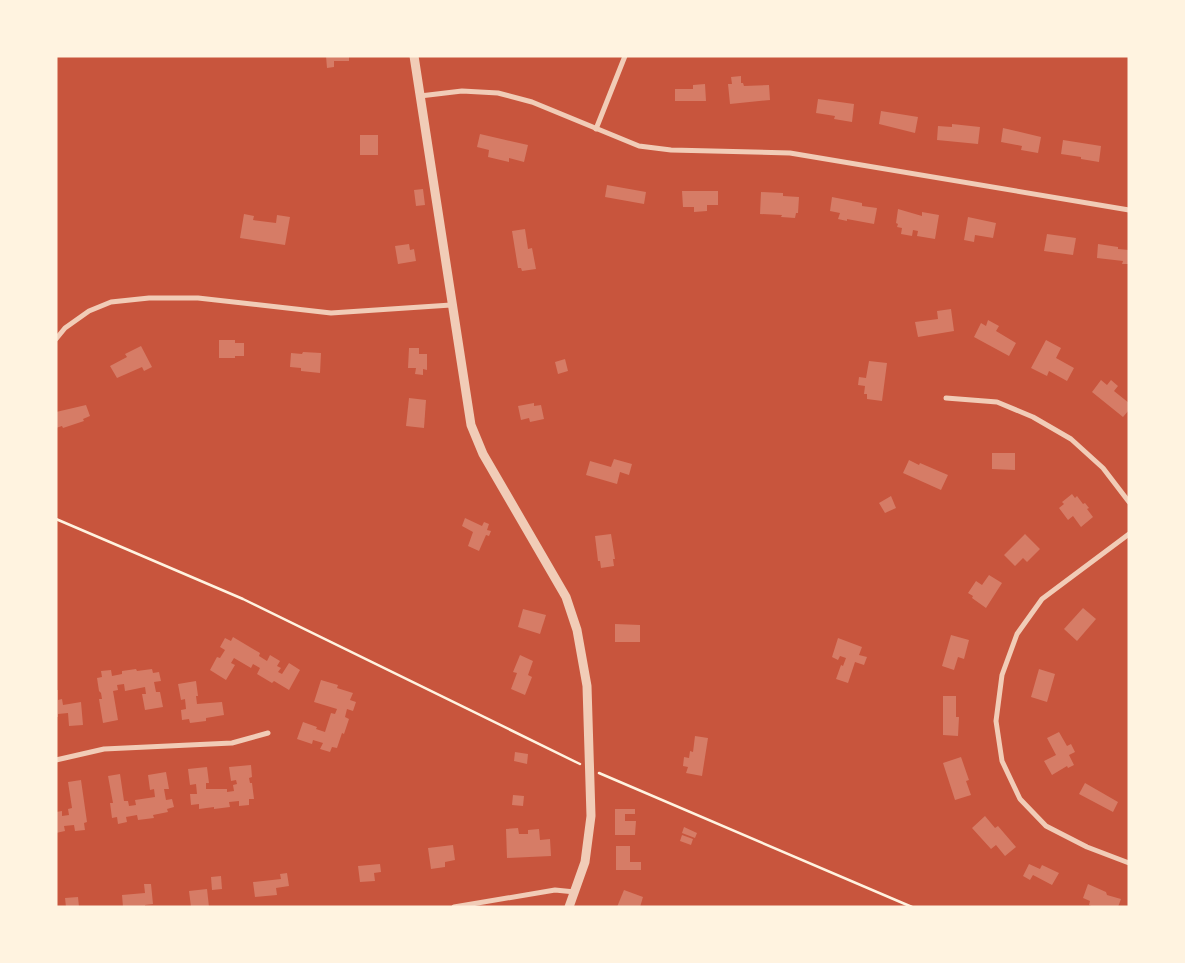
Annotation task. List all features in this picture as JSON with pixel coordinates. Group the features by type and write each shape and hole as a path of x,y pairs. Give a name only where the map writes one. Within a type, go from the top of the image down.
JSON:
{"street":[{"path":"414,56 471,425 483,454 566,597 577,630 587,686 590,816 585,862 569,907"},
{"path":"596,129 624,56"},
{"path":"420,96 462,91 498,93 532,102 639,146 671,150 790,153 1129,210"},
{"path":"56,340 65,328 89,311 111,302 149,298 198,298 331,313 451,305"},
{"path":"946,398 997,402 1033,417 1064,434 1071,438 1103,468 1129,502"},
{"path":"1129,534 1042,599 1017,634 1002,675 996,721 1002,761 1020,799 1046,826 1087,847 1129,863"},
{"path":"56,760 104,749 232,744 268,733"},
{"path":"454,907 555,890 575,892"}],"path":[{"path":"56,519 243,599 582,766"},
{"path":"598,772 912,907"}],"building":[{"path":"326,56 349,56 349,61 334,61 334,67 327,68"},
{"path":"741,76 741,83 744,86 769,85 770,100 730,104 728,84 732,84 731,77"},
{"path":"705,84 706,101 675,101 675,89 693,89 693,85"},
{"path":"818,99 854,104 852,122 834,119 835,116 816,113"},
{"path":"881,111 918,117 915,133 879,124"},
{"path":"952,124 980,127 978,144 937,140 938,126 952,127"},
{"path":"1003,128 1041,137 1038,153 1021,150 1022,146 1001,142"},
{"path":"480,134 528,145 524,162 509,158 509,162 488,157 489,150 477,147"},
{"path":"360,135 378,135 378,155 360,155"},
{"path":"1063,140 1101,146 1099,162 1061,154"},
{"path":"607,185 646,192 644,204 605,197"},
{"path":"423,189 425,205 416,206 414,190"},
{"path":"682,191 718,191 718,205 707,205 707,211 694,212 694,207 683,207"},
{"path":"761,192 783,193 783,196 799,197 798,213 796,213 795,218 781,217 782,215 760,214"},
{"path":"832,197 862,203 862,206 877,208 874,224 838,219 840,213 830,211"},
{"path":"898,209 922,216 922,212 939,215 935,239 917,236 918,231 913,230 912,236 901,234 902,228 897,227 898,224 896,223"},
{"path":"244,214 254,216 253,220 276,223 277,215 290,217 285,245 240,238"},
{"path":"968,217 996,223 993,238 975,235 974,242 964,240"},
{"path":"525,229 528,249 532,248 536,269 522,271 521,268 518,268 512,231"},
{"path":"1047,234 1076,238 1073,255 1044,251"},
{"path":"409,244 410,250 414,249 416,261 398,264 395,246"},
{"path":"1098,244 1129,250 1129,264 1122,264 1123,261 1097,258"},
{"path":"951,309 954,331 918,337 915,322 938,319 937,311"},
{"path":"988,320 999,326 996,331 1016,343 1009,356 974,337 981,323 986,326"},
{"path":"219,340 235,340 235,343 244,343 244,356 219,358"},
{"path":"1046,340 1061,348 1056,358 1074,368 1067,381 1049,371 1047,376 1031,368"},
{"path":"141,346 152,367 144,371 142,367 117,378 110,366 127,357 125,354"},
{"path":"409,348 419,348 419,354 427,354 427,370 423,369 423,375 415,374 416,368 408,368"},
{"path":"303,352 321,353 320,373 301,371 301,368 290,367 291,353 302,354"},
{"path":"565,359 568,371 558,374 555,362"},
{"path":"869,361 887,363 882,401 867,399 867,394 864,394 865,386 858,385 859,377 866,378"},
{"path":"1101,380 1107,385 1111,380 1118,386 1114,391 1129,403 1129,410 1123,417 1092,392"},
{"path":"409,398 426,400 424,428 406,426"},
{"path":"534,403 534,406 541,405 544,419 530,422 529,418 521,420 518,406"},
{"path":"86,405 90,416 83,419 84,421 63,428 62,426 56,428 56,412"},
{"path":"992,453 1015,453 1015,470 992,469"},
{"path":"614,459 632,464 629,475 620,472 617,484 586,475 590,461 611,467"},
{"path":"909,460 948,475 941,490 903,473"},
{"path":"1072,494 1075,498 1077,496 1083,504 1085,503 1093,517 1081,527 1073,516 1068,520 1059,508 1064,504 1062,502"},
{"path":"891,496 896,508 885,513 879,503"},
{"path":"465,518 482,526 484,522 489,524 487,530 491,531 489,536 486,535 479,551 468,546 473,532 462,526"},
{"path":"611,534 615,559 613,559 614,566 601,568 600,561 598,561 595,536"},
{"path":"1025,534 1040,549 1027,562 1023,558 1015,566 1004,555"},
{"path":"989,575 1002,583 986,608 968,593 976,581 982,585"},
{"path":"1083,608 1096,619 1077,641 1064,629"},
{"path":"523,609 546,615 540,634 518,627"},
{"path":"615,624 640,625 640,642 615,642"},
{"path":"951,635 969,640 964,659 958,657 954,670 942,666"},
{"path":"233,637 260,653 259,656 267,661 270,655 280,661 277,666 281,668 278,672 282,674 289,663 300,670 289,690 257,674 260,668 253,664 251,668 234,658 231,663 235,665 226,680 210,670 217,657 220,658 225,650 220,647 225,638 231,641"},
{"path":"838,638 862,647 859,655 867,657 864,665 855,662 848,683 836,679 841,665 843,666 846,658 840,656 838,660 832,657"},
{"path":"520,655 533,661 528,675 532,677 525,695 511,689 517,673 513,672"},
{"path":"136,669 137,671 152,669 153,673 159,672 161,681 154,682 156,692 160,692 163,707 145,710 142,694 146,694 145,687 125,691 124,684 117,685 118,690 113,691 118,720 103,723 99,699 102,699 97,678 102,677 101,671 111,670 112,676 122,674 122,671"},
{"path":"1039,669 1055,674 1047,702 1031,697"},
{"path":"321,680 338,685 337,688 353,693 350,700 356,702 353,711 347,709 345,717 349,719 344,734 342,733 337,748 332,747 330,752 320,749 323,743 313,740 312,744 297,739 303,722 325,732 331,713 335,714 337,709 314,702"},
{"path":"196,681 197,704 222,702 224,715 206,718 206,721 190,723 189,719 182,720 181,710 186,709 185,699 181,700 178,684"},
{"path":"56,690 58,690 58,700 62,699 63,705 81,702 83,725 69,726 68,713 58,714 58,717 56,717"},
{"path":"943,696 956,696 956,717 959,717 958,736 943,735"},
{"path":"1059,732 1067,746 1071,744 1075,752 1069,755 1074,765 1068,768 1067,766 1052,775 1044,761 1056,755 1047,738"},
{"path":"695,736 708,738 702,776 686,773 688,767 683,766 684,757 689,758 690,751 693,752"},
{"path":"515,752 528,754 527,764 514,761"},
{"path":"961,757 969,780 966,781 971,795 955,800 943,763"},
{"path":"251,765 252,777 249,778 250,783 252,783 254,799 249,799 249,805 239,806 239,801 229,802 230,807 199,809 199,804 191,805 190,794 197,794 196,784 190,785 188,769 207,767 209,783 206,783 206,789 227,789 227,792 234,791 233,785 237,784 236,780 231,781 229,767"},
{"path":"166,772 169,789 164,789 166,800 172,799 174,807 167,809 168,812 153,815 154,818 138,820 137,815 126,817 127,822 118,824 117,817 112,818 110,803 113,803 108,776 120,774 124,801 128,801 129,806 136,805 135,800 155,797 154,789 150,790 148,775"},
{"path":"81,780 87,822 84,823 85,830 75,831 74,825 64,826 65,831 56,833 56,812 62,811 62,816 69,815 68,809 72,808 68,782"},
{"path":"1085,783 1118,802 1113,812 1079,794"},
{"path":"513,795 524,796 523,806 512,805"},
{"path":"615,809 635,809 635,814 625,814 625,821 636,821 635,835 615,835"},
{"path":"985,816 995,828 998,826 1016,847 1005,856 996,845 991,849 972,828"},
{"path":"684,827 697,833 695,838 682,833"},
{"path":"518,828 519,834 528,834 528,830 539,829 540,840 550,839 551,856 507,858 506,829"},
{"path":"682,835 693,839 691,845 680,841"},
{"path":"453,845 455,860 445,862 445,867 431,869 428,848"},
{"path":"616,846 630,846 630,862 641,862 641,870 616,870"},
{"path":"380,864 381,872 374,873 375,881 360,882 358,866"},
{"path":"1029,864 1040,869 1042,865 1059,873 1052,885 1033,875 1030,880 1023,876"},
{"path":"287,873 289,886 276,888 277,895 255,897 253,882 281,879 280,874"},
{"path":"221,876 222,889 212,890 211,877"},
{"path":"144,884 151,884 153,904 145,905 145,907 123,907 122,895 145,893"},
{"path":"1088,884 1106,892 1107,895 1121,899 1118,907 1094,907 1089,905 1090,901 1083,898"},
{"path":"207,889 209,907 191,907 189,891"},
{"path":"624,890 643,897 640,907 617,907"},
{"path":"78,897 79,907 66,907 65,898"}]}
